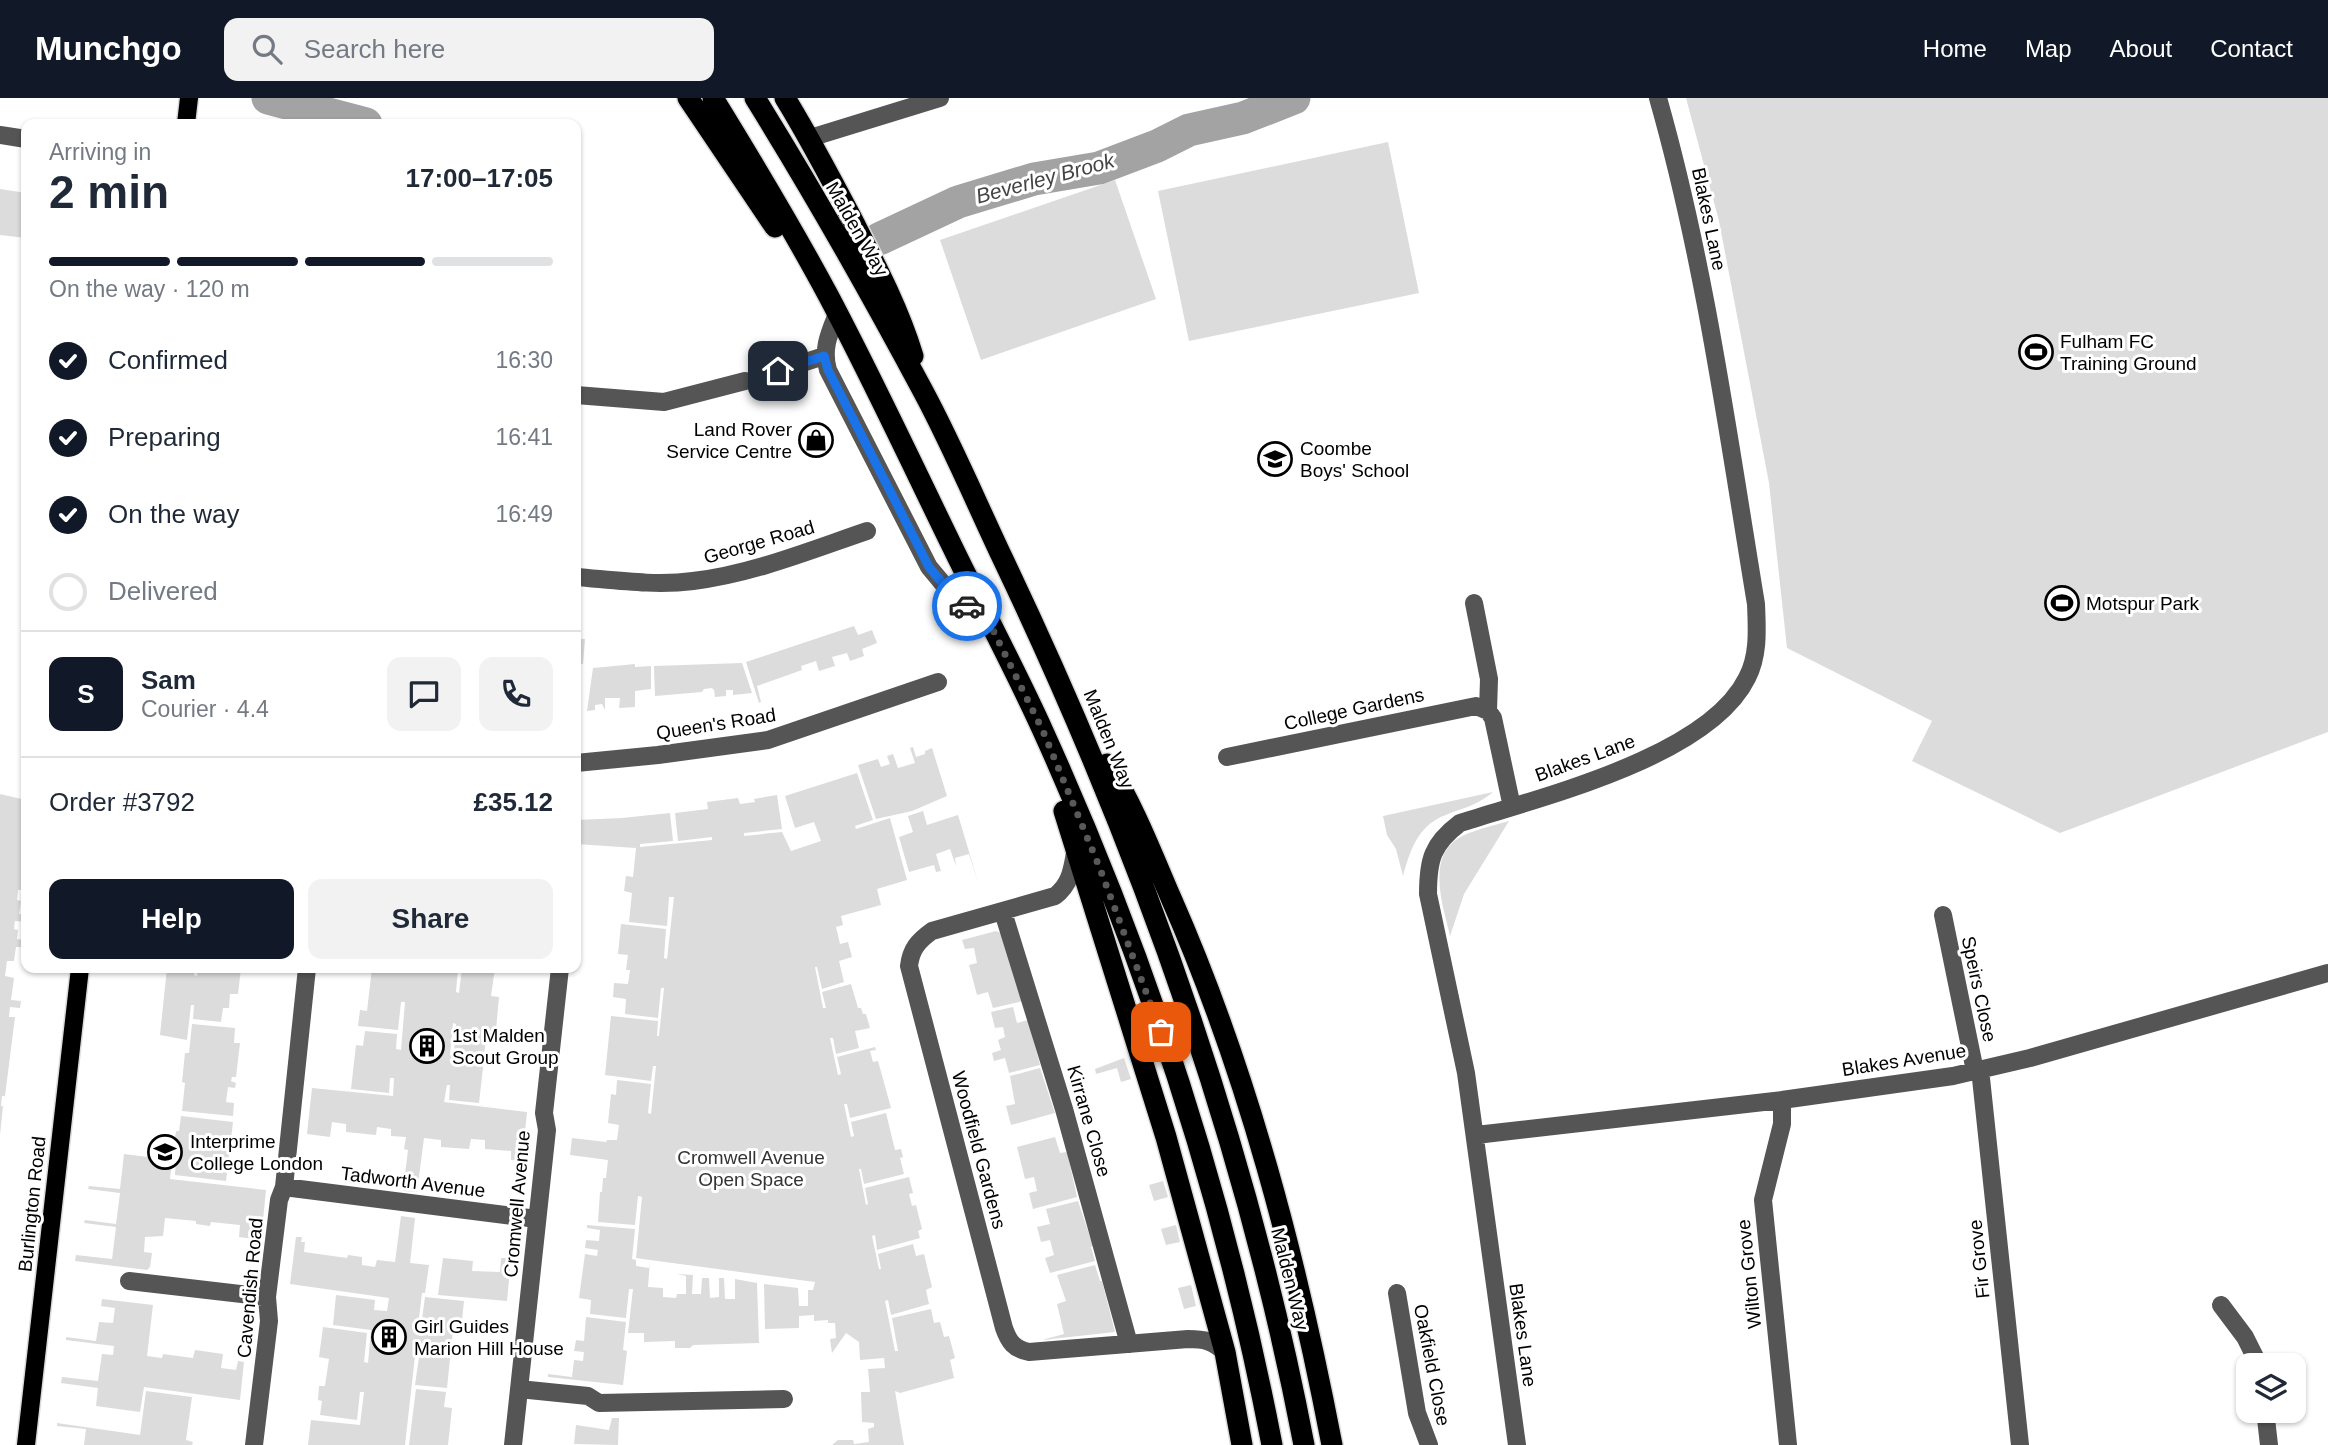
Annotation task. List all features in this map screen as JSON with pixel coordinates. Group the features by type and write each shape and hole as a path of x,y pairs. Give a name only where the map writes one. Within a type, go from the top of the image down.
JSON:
{"highway":[{"path":"688,98 788,248 832,305"},
{"path":"713,98 832,305 1043,731 1126,935 1192,1126 1230,1264 1272,1445"},
{"name":"Malden Way","path":"755,98 924,393 1074,712 1158,925 1217,1096 1261,1253 1293,1384 1304,1445"},
{"path":"785,98 810,138 902,322 924,393"},
{"path":"1074,712 1110,769 1148,845 1186,932 1242,1080 1289,1251 1332,1445"},
{"path":"1043,731 1075,853 1166,1137 1225,1352 1242,1445"}],"main road":[{"path":"187,119 189,98"},
{"name":"Burlington Road","path":"26,1445 79,973"}],"street":[{"path":"810,138 940,98"},
{"name":"Blakes Lane","path":"1517,1445 1476,1135 1428,894 1428,871 1434,849 1446,833 1461,823 1619,770 1664,750 1696,731 1735,698 1748,676 1758,630 1715,358 1691,235 1658,98"},
{"path":"0,135 21,138"},
{"path":"832,305 824,356 828,370 929,567 949,591 990,624"},
{"path":"778,371 824,356"},
{"path":"581,395 664,402 746,381"},
{"name":"George Road","path":"581,577 690,582 727,576 867,531"},
{"path":"1474,603 1489,679 1488,711 1497,729 1512,807"},
{"name":"Queen's Road","path":"581,762 658,755 768,740 938,682"},
{"name":"College Gardens","path":"1227,757 1465,706 1482,707 1488,711"},
{"name":"Woodfield Gardens","path":"1075,853 1071,874 1063,890 1055,896 932,931 913,949 909,966 1004,1328 1009,1341 1018,1350 1029,1353 1205,1339 1225,1352"},
{"name":"Kirrane Close","path":"1003,912 1064,1110 1129,1344"},
{"name":"Speirs Close","path":"1943,915 1978,1070"},
{"name":"Cavendish Road","path":"254,1445 270,1321 267,1297 279,1199 284,1187 306,973"},
{"name":"Cromwell Avenue","path":"513,1445 547,1130 544,1113 559,973"},
{"name":"Blakes Avenue","path":"1476,1135 1782,1100 1953,1076 2030,1058 2328,973"},
{"name":"Fir Grove","path":"1978,1070 2020,1445"},
{"name":"Wilton Grove","path":"1782,1100 1782,1124 1763,1200 1788,1445"},
{"name":"Tadworth Avenue","path":"284,1187 537,1219"},
{"path":"129,1281 267,1297"},
{"name":"Oakfield Close","path":"1397,1293 1418,1413 1429,1445"},
{"path":"2221,1305 2245,1337 2253,1353"},
{"path":"519,1389 588,1396 599,1403 784,1399"},
{"path":"2266,1423 2269,1445"}],"green space":[{"name":"Fulham FC Training Ground","path":"1686,98 2328,98 2328,732 2060,833 1912,761 1932,721 1787,648 1769,483 1719,221"},
{"path":"1388,142 1419,293 1189,341 1158,191"},
{"path":"1115,180 1156,299 981,360 940,240"},
{"path":"0,189 21,192 21,237 0,235"},
{"path":"854,626 858,635 872,630 877,643 862,649 864,656 850,661 847,653 832,657 835,666 819,671 816,661 801,666 802,670 757,686 761,702 759,703 746,662"},
{"path":"581,639 585,639 583,664"},
{"path":"742,663 752,693 733,695 733,690 726,690 726,696 715,697 712,688 702,692 655,696 654,666"},
{"path":"635,664 635,667 651,666 651,689 635,691 635,707 619,708 620,698 605,698 605,710 602,704 595,705 595,710 587,711 593,668"},
{"path":"913,747 916,757 932,748 947,796 912,811 876,819 858,765 878,759 881,767 890,764 887,756 893,754 898,768 915,763 910,748"},
{"name":"Cromwell Avenue Open Space","path":"857,773 873,820 855,826 856,829 890,818 907,880 877,889 881,905 841,916 843,925 836,927 840,944 848,942 852,957 839,961 844,982 822,989 815,967 823,1008 826,1008 822,992 851,984 858,1008 866,1014 870,1028 855,1031 859,1048 836,1054 833,1038 830,1038 838,1075 841,1074 837,1057 875,1047 876,1050 870,1051 873,1062 878,1061 891,1108 850,1118 847,1104 844,1104 851,1137 854,1136 851,1122 886,1113 895,1150 901,1149 903,1157 900,1158 904,1174 864,1184 859,1169 866,1205 865,1188 909,1177 913,1193 909,1194 912,1206 916,1205 922,1229 918,1231 920,1238 877,1250 875,1235 872,1236 879,1269 878,1254 913,1244 916,1256 924,1254 932,1287 926,1290 929,1304 891,1315 888,1300 885,1301 895,1351 898,1351 892,1318 931,1309 934,1323 940,1322 944,1337 949,1336 955,1358 950,1360 954,1378 900,1393 895,1391 904,1445 832,1445 838,1440 853,1440 854,1444 869,1442 868,1429 874,1427 874,1423 862,1422 861,1392 870,1392 868,1369 885,1368 884,1358 860,1360 859,1342 846,1333 832,1353 830,1339 836,1338 835,1323 828,1323 828,1320 814,1321 814,1315 799,1316 799,1328 765,1329 764,1284 798,1288 799,1306 808,1306 808,1290 813,1290 815,1282 636,1258 642,1197 638,1196 635,1225 598,1222 600,1192 603,1178 606,1178 608,1160 570,1155 572,1138 606,1142 617,1140 619,1125 608,1123 611,1094 616,1095 617,1080 651,1084 648,1113 651,1114 656,1066 653,1066 651,1081 605,1075 611,1016 658,1021 659,1036 664,988 661,988 658,1018 625,1014 626,999 613,997 614,983 628,984 630,970 626,970 628,955 618,954 621,924 666,929 664,958 667,959 674,897 669,897 667,926 629,922 632,893 624,891 626,876 633,877 636,848 581,844 581,820 670,813 673,841 640,844 640,847 712,840 712,837 678,841 675,813 708,809 707,802 738,798 740,804 777,795 782,829 744,833 744,836 782,832 791,851 821,841 814,822 795,828 785,796"},
{"path":"1493,792 1479,802 1430,824 1414,844 1403,876 1396,849 1387,835 1383,816"},
{"path":"0,794 21,799 21,890 18,890 17,900 21,901 21,922 15,921 14,929 18,930 17,939 21,940 21,947 16,947 14,961 7,961 5,976 14,978 11,1000 21,1001 20,1008 10,1007 9,1017 15,1017 5,1096 2,1096 0,1135"},
{"path":"923,811 927,825 958,815 979,885 969,854 955,858 956,866 950,849 936,854 941,871 936,872 934,865 909,872 899,837 913,832 908,816"},
{"path":"1509,821 1464,894 1450,936 1441,899 1442,859 1457,839 1482,828"},
{"path":"996,931 1001,933 1023,1001 993,1008 988,992 977,995 969,965 977,963 974,948 965,949 962,940"},
{"path":"166,973 194,973 197,976 197,973 240,973 238,994 230,994 229,1008 223,1008 221,1022 193,1019 194,1005 191,1005 187,1040 160,1035"},
{"path":"371,973 458,973 456,992 459,993 461,973 494,973 491,996 499,997 495,1041 486,1041 484,1055 454,1052 456,1024 453,1023 450,1055 484,1059 479,1103 449,1100 450,1085 447,1085 444,1102 527,1112 522,1161 511,1160 511,1151 485,1149 485,1140 471,1139 469,1149 441,1147 441,1140 424,1138 417,1192 403,1191 408,1150 404,1149 406,1137 391,1136 391,1129 377,1127 376,1135 346,1132 346,1124 332,1122 330,1137 307,1134 312,1088 393,1096 394,1078 390,1078 389,1093 351,1089 356,1045 363,1046 365,1031 397,1034 396,1049 401,1050 405,1002 401,1002 398,1030 358,1026 360,1010 367,1011"},
{"path":"1013,1007 1017,1023 1028,1020 1040,1065 1009,1073 1005,1058 994,1061 992,1053 1001,1050 998,1040 1005,1037 1003,1027 995,1028 991,1012"},
{"path":"192,1024 235,1028 234,1043 240,1043 236,1077 232,1077 231,1081 236,1083 235,1088 228,1087 226,1102 234,1103 233,1116 182,1111 185,1053 189,1053"},
{"path":"1124,1058 1131,1079 1121,1082 1117,1068 1096,1074 1095,1069"},
{"path":"1040,1068 1055,1113 1011,1125 1006,1106 1015,1104 1010,1076"},
{"path":"181,1116 233,1122 226,1181 175,1175 176,1160 172,1159"},
{"path":"1055,1137 1060,1153 1067,1152 1077,1197 1033,1209 1029,1193 1037,1191 1034,1177 1025,1179 1017,1147"},
{"path":"124,1154 172,1160 170,1179 266,1190 261,1240 239,1237 240,1225 211,1222 210,1226 196,1224 196,1221 165,1218 163,1236 145,1237 144,1252 152,1253 147,1270 75,1261 76,1255 112,1259 116,1227 84,1223 85,1220 116,1224 120,1193 88,1189 89,1186 120,1189"},
{"path":"1163,1181 1168,1197 1154,1201 1149,1185"},
{"path":"1078,1201 1093,1246 1091,1247 1095,1261 1050,1273 1045,1258 1054,1255 1050,1240 1041,1242 1037,1227 1050,1224 1046,1209"},
{"path":"401,1216 415,1218 410,1263 429,1265 418,1326 421,1326 425,1297 464,1301 461,1331 453,1330 447,1388 415,1385 419,1357 415,1356 405,1445 308,1445 311,1420 360,1425 364,1392 360,1392 357,1420 320,1415 322,1401 318,1400 319,1386 325,1386 329,1359 319,1357 323,1327 367,1333 364,1362 368,1363 371,1330 333,1325 336,1295 375,1300 374,1310 387,1311 389,1298 290,1284 296,1237 302,1237 301,1242 305,1242 304,1252 347,1258 348,1255 362,1257 362,1265 375,1267 377,1260 395,1262"},
{"path":"587,1225 635,1229 632,1259 636,1260 636,1266 649,1268 650,1260 648,1287 663,1288 663,1297 676,1298 677,1294 686,1294 686,1276 677,1274 693,1275 692,1294 701,1294 702,1278 709,1278 710,1298 719,1297 719,1278 724,1278 725,1299 735,1299 735,1279 757,1283 759,1343 675,1348 675,1341 644,1342 644,1333 628,1333 633,1289 629,1289 626,1318 590,1314 591,1300 579,1298 585,1254 597,1256 598,1250 585,1248 586,1240 599,1241 600,1230 587,1228"},
{"path":"1176,1225 1180,1242 1166,1245 1161,1229"},
{"path":"443,1258 473,1261 472,1271 500,1272 501,1258 511,1258 507,1301 438,1295"},
{"path":"1095,1265 1102,1281 1115,1332 1042,1340 1064,1334 1057,1304 1066,1301 1057,1275"},
{"path":"1191,1285 1196,1306 1184,1309 1178,1288"},
{"path":"102,1299 153,1305 147,1356 162,1358 163,1354 193,1358 195,1350 223,1354 221,1368 236,1370 238,1361 244,1362 240,1400 144,1387 140,1412 96,1406 98,1388 61,1383 62,1377 98,1381 102,1354 113,1355 114,1346 66,1340 66,1337 96,1341 99,1322 113,1323 115,1308 101,1306"},
{"path":"586,1317 626,1322 623,1350 627,1351 623,1385 548,1377 548,1374 572,1377 574,1360 583,1361 584,1352 574,1351 576,1340 584,1341"},
{"path":"416,1389 446,1392 444,1407 452,1408 448,1445 409,1445"},
{"path":"146,1391 192,1397 186,1440 193,1442 192,1445 84,1445 86,1429 57,1426 57,1423 140,1435"},
{"path":"612,1418 619,1418 618,1445 574,1444 576,1425 609,1430"}],"waterway":[{"name":"Beverley Brook","path":"268,98 347,119"},
{"name":"Beverley Brook","path":"879,239 958,202 1034,179 1099,168 1157,146 1189,130 1243,118 1294,98"}],"way so far":[{"path":"967,606 990,624 1043,731 1099,866 1161,1032"}],"place":[{"name":"Fulham FC Training Ground","path":"2036,352"},
{"name":"Land Rover Service Centre","path":"816,440"},
{"name":"Coombe Boys' School","path":"1275,459"},
{"name":"Motspur Park","path":"2062,603"},
{"name":"1st Malden Scout Group","path":"427,1046"},
{"name":"Interprime College London","path":"165,1152"},
{"name":"Girl Guides Marion Hill House","path":"389,1337"}],"route":[{"path":"778,371 824,356 828,370 929,567 949,591 967,606"}]}
